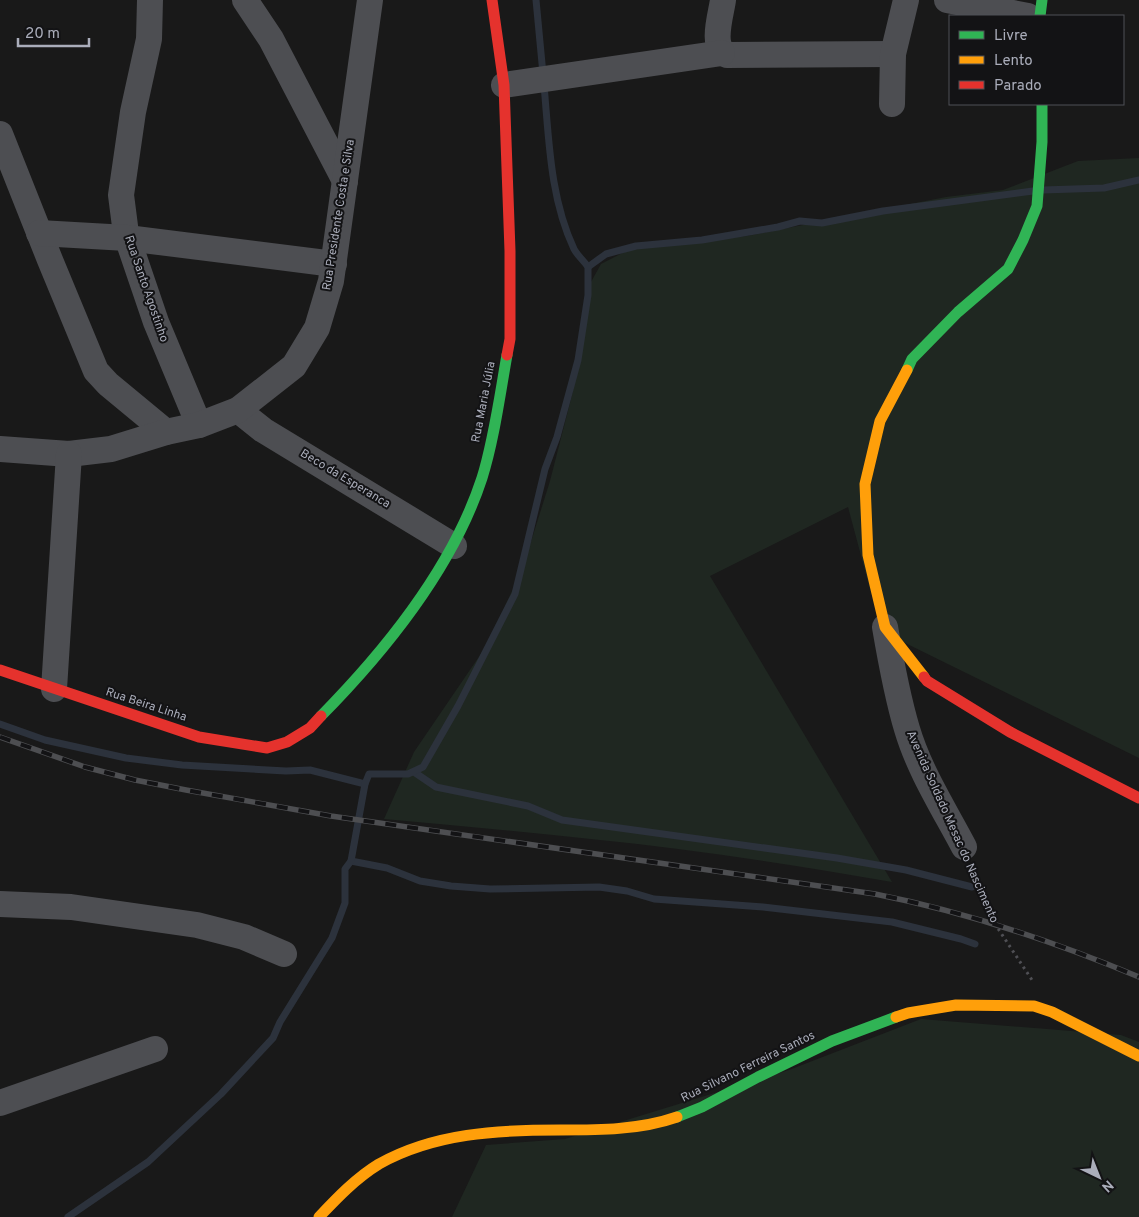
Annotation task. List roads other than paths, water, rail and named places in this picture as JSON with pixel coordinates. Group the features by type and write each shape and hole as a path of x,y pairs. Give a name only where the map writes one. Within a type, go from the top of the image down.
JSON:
{"street":[{"name":"Rua Santo Agostinho","path":"150,0 149,39 133,112 121,195 127,238 156,322 199,425"},
{"path":"245,0 271,39 345,181"},
{"name":"Rua Presidente Costa e Silva","path":"0,449 69,454 111,449 166,432 199,425 238,410 294,366 317,328 332,281 370,0"},
{"name":"Rua Maria Júlia","path":"287,742 310,728 352,685 427,588 454,546 482,478 498,410 510,339 510,251 504,85 492,0"},
{"path":"722,53 717,43 723,0"},
{"path":"892,104 893,54 906,0"},
{"path":"947,0 1023,15"},
{"path":"1040,15 1042,0"},
{"path":"504,85 722,53 727,55 893,54"},
{"path":"1042,105 1042,142 1037,206 1023,240 1008,269 958,312 912,359 880,421 865,484 868,555 885,627 927,681 1010,732 1139,798"},
{"path":"0,134 96,371 108,384 166,432"},
{"path":"39,233 127,238 334,264"},
{"name":"Beco da Esperanca","path":"238,410 263,430 454,546"},
{"path":"54,689 69,454"},
{"name":"Avenida Soldado Mesac do Nascimento","path":"885,627 893,676 907,731 926,776 964,847"},
{"name":"Rua Beira Linha","path":"0,670 199,737 267,748 287,742"},
{"path":"0,904 72,907 197,925 244,937 284,954"},
{"name":"Rua Silvano Ferreira Santos","path":"319,1217 342,1193 378,1165 413,1148 457,1136 517,1130 603,1130 660,1122 702,1107 832,1041 908,1013 956,1005 1034,1006 1052,1012 1139,1056"},
{"path":"0,1103 155,1049"}],"waterway":[{"path":"536,0 543,74"},
{"path":"68,1217 148,1162 221,1094 273,1038 280,1022 332,938 345,903 345,869 351,861 365,784 369,774 408,774 423,767 458,706 515,594 545,469 557,437 578,360 588,295 588,267 574,249 566,230 555,189 549,148 544,85"},
{"path":"1043,190 1104,188 1139,180"},
{"path":"588,267 606,254 636,246 702,240 778,227 800,221 822,223 883,211 1033,191"},
{"path":"0,724 45,740 126,758 182,765 286,771 310,770 365,784"},
{"path":"414,772 436,787 528,806 562,820 837,858 906,870 972,887"},
{"path":"351,861 387,868 420,881 451,886 490,889 599,887 627,891 654,899 763,907 892,922 975,944"}],"railway":[{"path":"0,737 85,767 135,780 186,790 331,816 875,894 909,901 1009,929 1074,951 1139,977"}]}
